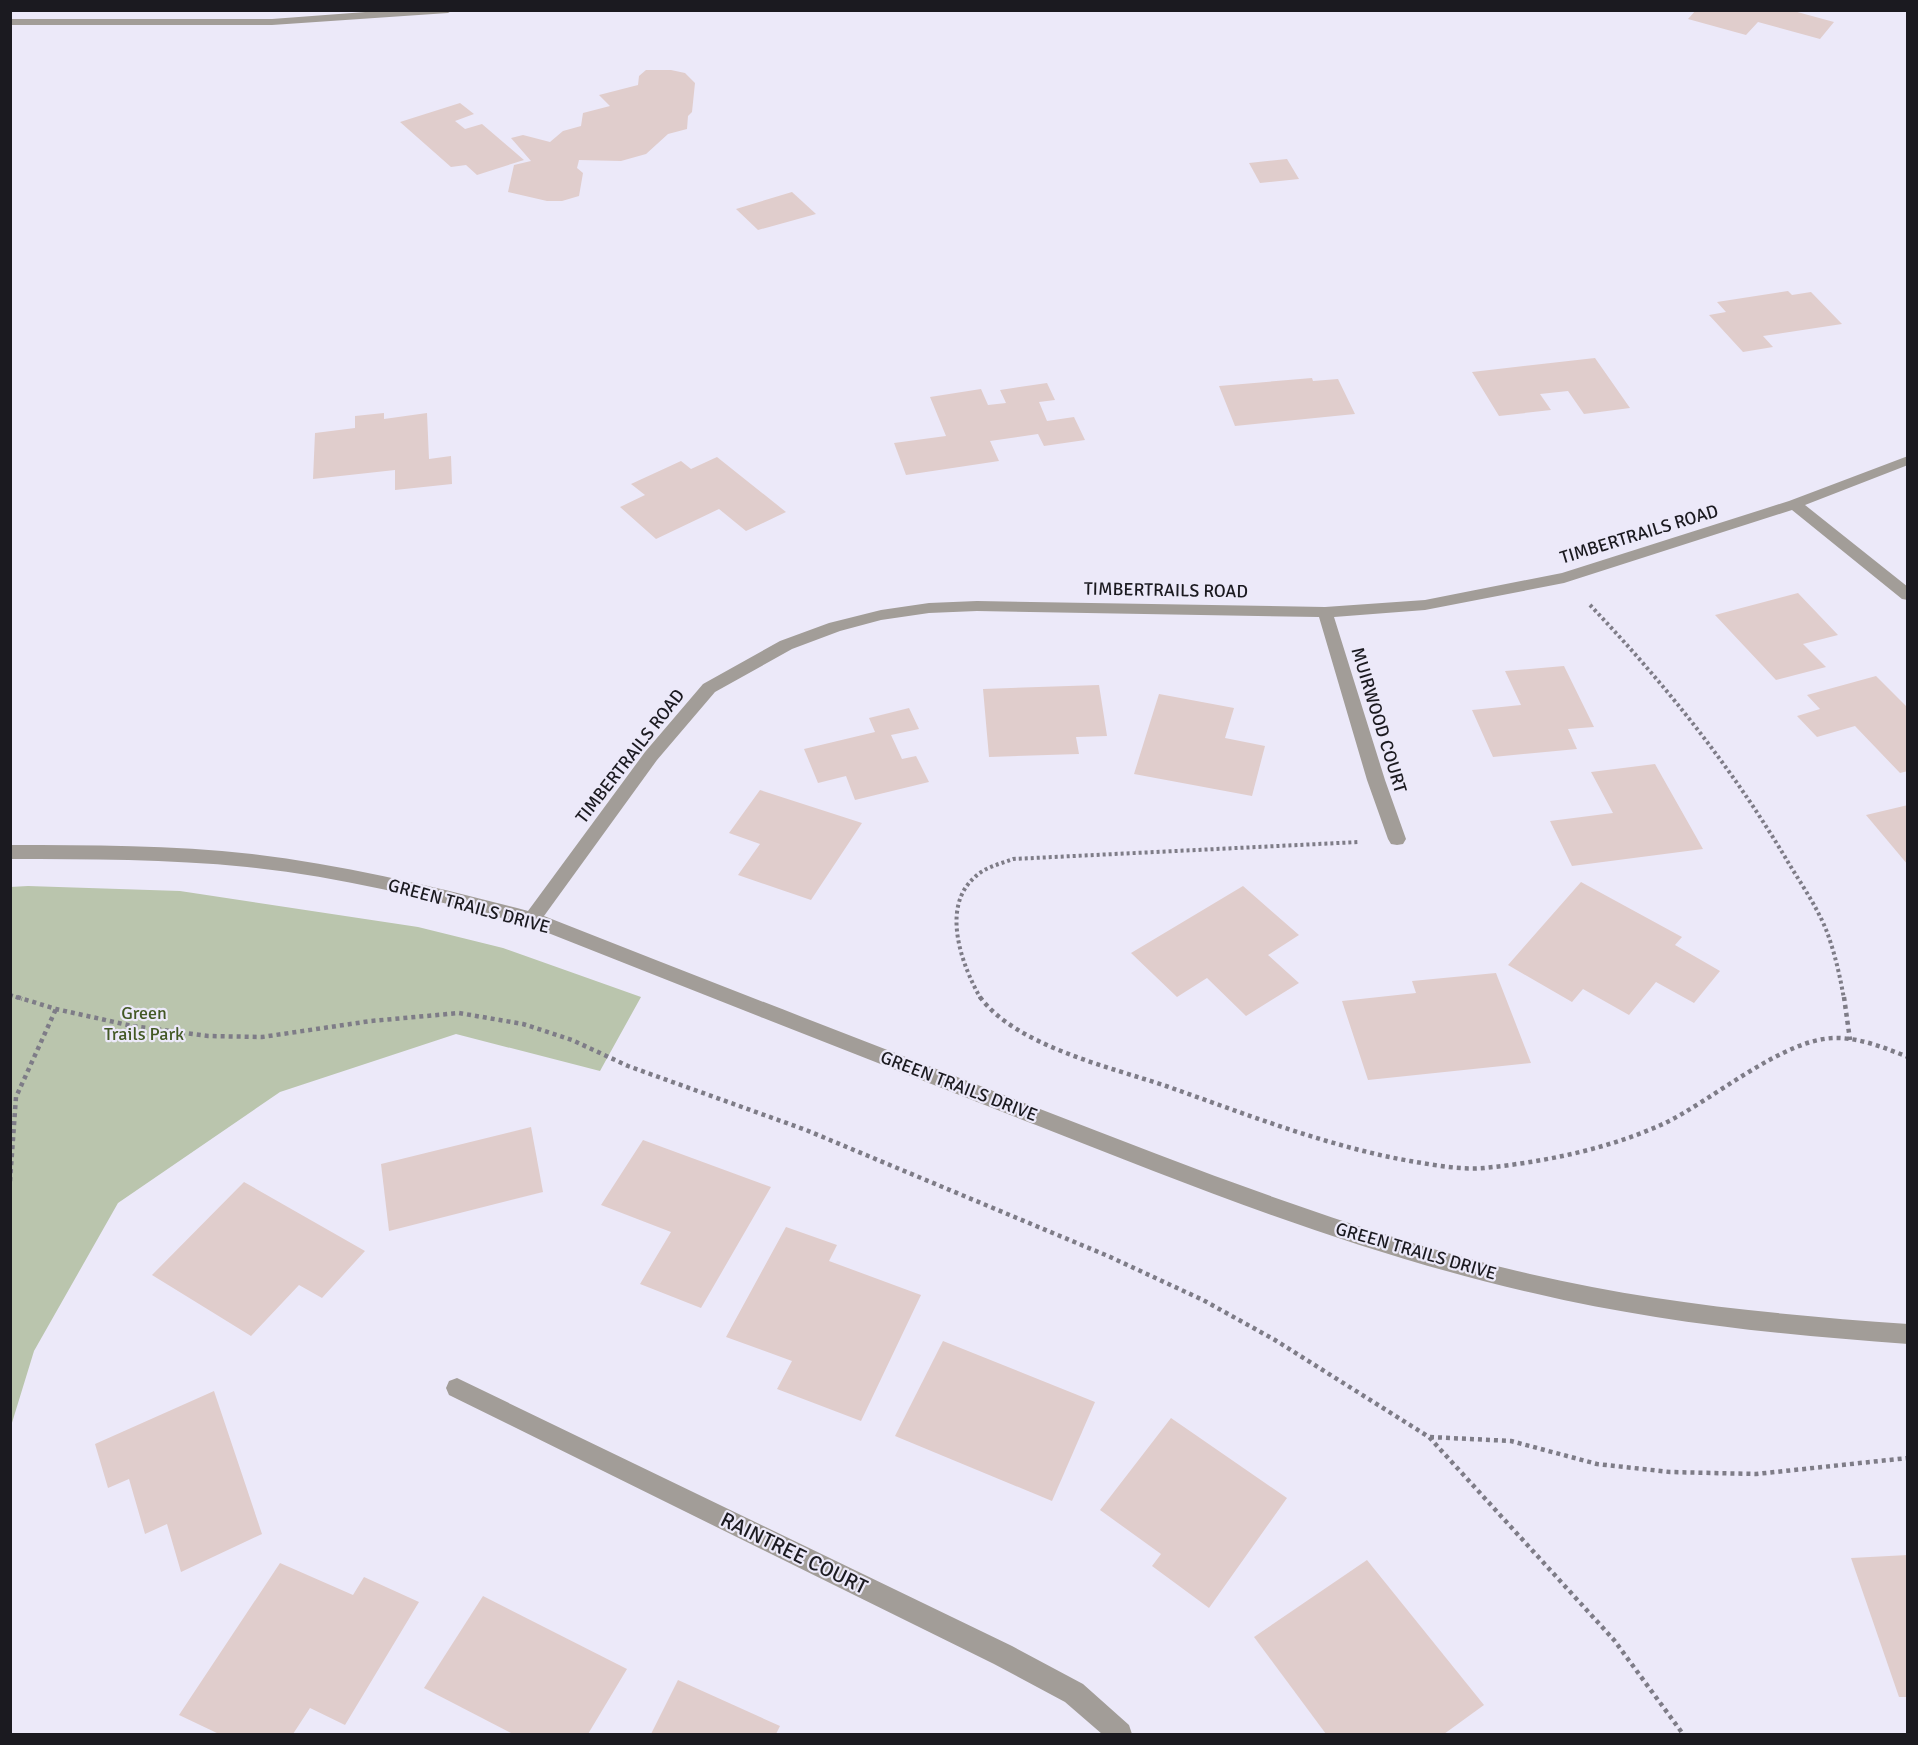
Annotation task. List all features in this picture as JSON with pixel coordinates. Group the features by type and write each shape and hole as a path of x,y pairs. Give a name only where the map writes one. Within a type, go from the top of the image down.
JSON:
{"street":[{"path":"10,22 272,22 344,19 448,10"},
{"name":"TIMBERTRAILS ROAD","path":"532,919 651,756 709,688 796,642 835,627 881,615 929,608 977,606 1325,612 1425,605 1564,578 1794,504 1908,460"},
{"path":"1794,504 1908,595"},
{"name":"MUIRWOOD COURT","path":"1325,612 1376,780 1397,839"},
{"name":"GREEN TRAILS DRIVE","path":"10,852 122,852 283,865 432,892 532,919 1169,1168 1316,1222 1478,1270 1578,1294 1712,1316 1839,1330 1908,1334"},
{"name":"RAINTREE COURT","path":"457,1388 1003,1655 1074,1693 1120,1734"}],"path":[{"path":"1564,578 1623,638 1707,741 1776,843 1827,930 1840,972 1850,1040"},
{"path":"1397,839 1013,859 988,868 971,880 961,902 956,924 960,950 972,986 990,1011 1013,1028 1054,1048 1351,1149 1427,1163 1481,1168 1539,1160 1603,1147 1683,1114 1780,1056 1806,1044 1828,1038 1871,1044 1908,1057"},
{"path":"10,995 56,1009 132,1026 208,1036 262,1037 371,1021 459,1013 533,1027 572,1040 628,1066 806,1130 1108,1256 1203,1300 1369,1397 1430,1437 1614,1640 1683,1734"},
{"path":"10,1181 16,1097 56,1009"},
{"path":"1430,1437 1511,1441 1597,1464 1670,1472 1756,1474 1908,1458"}],"green space":[{"name":"Green Trails Park","path":"10,887 180,891 418,927 503,948 641,997 600,1071 456,1034 280,1092 118,1203 34,1351 11,1426"}],"building":[{"path":"1696,10 1790,10 1834,22 1820,39 1758,22 1746,35 1688,19"},
{"path":"646,70 671,70 685,73 695,83 692,112 688,116 687,129 668,134 646,154 621,161 579,160 577,168 583,173 579,196 562,201 547,201 508,192 514,165 531,161 511,138 523,135 550,142 563,131 581,126 583,113 610,106 599,95 638,85 639,76"},
{"path":"460,103 474,114 455,121 465,129 482,124 524,160 477,175 466,165 451,167 400,122"},
{"path":"1287,159 1299,179 1260,183 1249,163"},
{"path":"792,192 816,214 758,230 736,209"},
{"path":"1788,291 1792,295 1811,292 1842,324 1763,336 1773,347 1743,352 1709,315 1726,312 1717,302"},
{"path":"1595,358 1630,408 1584,414 1568,391 1540,394 1551,410 1499,416 1472,372"},
{"path":"1312,378 1313,381 1338,379 1355,414 1235,426 1219,386"},
{"path":"1047,383 1055,400 1039,402 1047,421 1074,417 1085,440 1044,446 1038,434 990,441 999,461 906,475 894,443 946,436 930,397 981,389 988,405 1006,403 1000,390"},
{"path":"384,413 384,419 427,413 429,459 451,456 452,484 395,490 395,470 313,479 315,433 355,428 355,416"},
{"path":"717,457 786,512 746,531 719,509 656,539 620,507 645,495 631,484 681,461 691,469"},
{"path":"1798,593 1838,635 1803,644 1826,667 1776,680 1715,615"},
{"path":"1564,666 1594,727 1568,729 1577,749 1493,757 1472,710 1521,705 1505,671"},
{"path":"1876,676 1908,708 1908,771 1900,773 1855,726 1817,737 1797,716 1820,709 1807,695"},
{"path":"1099,685 1107,736 1076,737 1079,754 989,757 983,689"},
{"path":"1159,694 1234,708 1225,738 1265,746 1252,796 1134,774"},
{"path":"909,708 919,729 891,735 902,759 916,756 929,782 855,800 846,776 818,783 804,749 875,732 869,718"},
{"path":"1655,764 1703,849 1572,866 1550,821 1613,813 1591,772"},
{"path":"760,790 862,823 811,900 738,875 760,844 729,833"},
{"path":"1908,805 1908,865 1866,815"},
{"path":"1581,882 1682,937 1675,945 1720,971 1694,1003 1656,982 1629,1015 1583,989 1572,1002 1508,965"},
{"path":"1243,886 1299,935 1268,955 1299,983 1246,1016 1207,978 1177,997 1131,953"},
{"path":"1496,973 1531,1063 1368,1080 1342,1001 1416,993 1412,981"},
{"path":"531,1127 543,1192 389,1231 381,1164"},
{"path":"643,1140 771,1187 701,1308 640,1284 671,1232 601,1205"},
{"path":"244,1182 365,1251 322,1298 299,1285 251,1336 152,1275"},
{"path":"786,1227 837,1245 829,1261 921,1295 861,1421 777,1389 792,1361 726,1337"},
{"path":"943,1341 1095,1402 1052,1501 895,1436"},
{"path":"214,1391 262,1534 181,1572 167,1524 145,1534 129,1479 108,1488 95,1444"},
{"path":"1171,1418 1287,1498 1209,1608 1152,1566 1161,1554 1100,1510"},
{"path":"1908,1555 1908,1697 1899,1697 1851,1558"},
{"path":"1367,1560 1484,1705 1444,1734 1326,1734 1254,1637"},
{"path":"280,1563 353,1595 364,1577 419,1602 345,1725 310,1708 293,1734 219,1734 179,1715"},
{"path":"483,1596 627,1669 588,1734 513,1734 424,1688"},
{"path":"678,1680 780,1726 776,1734 651,1734"}]}
